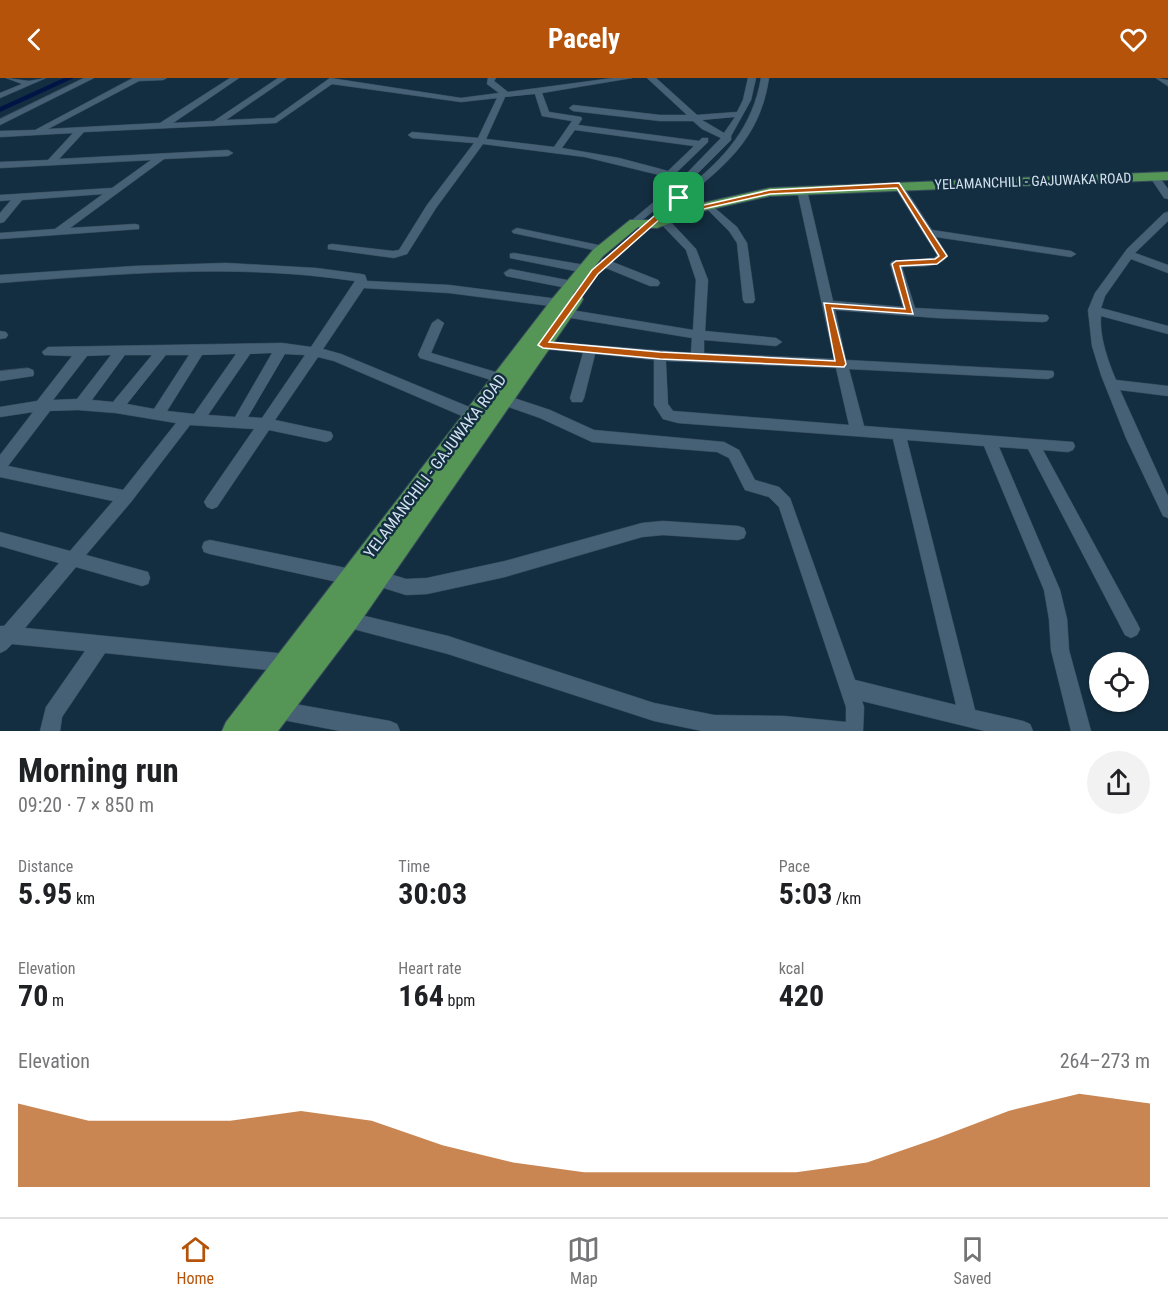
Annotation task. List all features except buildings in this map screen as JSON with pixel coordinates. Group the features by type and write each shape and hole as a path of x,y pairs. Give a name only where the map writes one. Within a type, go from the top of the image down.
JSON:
{"main road":[{"name":"YELAMANCHILI - GAJUWAKA ROAD","path":"262,731 348,620 502,399 543,345 579,277 650,223 704,207 770,192 1161,176"},
{"path":"679,198 704,207"},
{"name":"YELAMANCHILI - GAJUWAKA ROAD","path":"236,731 501,378 595,272 604,256"}],"street":[{"path":"10,78 29,83"},
{"path":"0,96 42,78"},
{"path":"0,122 90,78"},
{"path":"34,132 138,79 164,78"},
{"path":"161,126 235,78"},
{"path":"217,123 283,78"},
{"path":"492,78 490,82 504,96"},
{"path":"0,134 276,120 333,79 461,100 538,92 628,78"},
{"path":"651,78 694,118 712,132 728,138"},
{"path":"650,223 687,179 728,138 747,97 752,78"},
{"path":"650,223 705,178 743,137 754,120 765,78"},
{"path":"1160,78 1168,84"},
{"path":"538,92 545,114 576,117 573,127 557,149"},
{"path":"332,247 394,255 403,252 431,207 482,140 504,96"},
{"path":"747,97 761,99"},
{"path":"573,108 640,116 694,118 740,114"},
{"path":"670,174 712,132 721,115"},
{"path":"573,127 701,144"},
{"path":"50,163 81,130"},
{"path":"412,135 557,149 687,179"},
{"path":"0,165 228,153"},
{"path":"59,231 160,157"},
{"path":"1161,176 1168,196"},
{"path":"899,186 942,252 942,259 896,264 910,312"},
{"path":"802,190 858,431"},
{"path":"0,198 111,192"},
{"path":"0,220 19,197"},
{"path":"704,207 733,229 742,243 749,300"},
{"path":"1165,221 1139,242 1096,300 1094,332 1111,384 1138,449 1168,511"},
{"path":"650,223 691,249 702,280 697,357"},
{"path":"0,236 135,227"},
{"path":"517,231 604,256 654,283"},
{"path":"931,233 1071,254"},
{"path":"1129,255 1168,269"},
{"path":"514,256 579,277"},
{"path":"0,279 223,268 272,269 357,277 362,280 317,351 212,502"},
{"path":"510,273 579,277"},
{"path":"361,284 449,289 698,335 776,342"},
{"path":"827,305 910,312 1043,318"},
{"path":"1094,310 1168,330"},
{"path":"438,323 424,355 501,378"},
{"path":"543,345 660,356 1048,374"},
{"path":"238,423 282,348"},
{"path":"48,352 282,348 317,351 355,364 474,415"},
{"path":"0,465 84,350"},
{"path":"81,404 122,350"},
{"path":"118,406 163,350"},
{"path":"2,637 73,559 192,420 246,350"},
{"path":"577,398 590,350"},
{"path":"157,415 198,351"},
{"path":"660,356 661,405 668,415 795,428 1068,446"},
{"path":"0,376 28,373"},
{"path":"1111,384 1168,391"},
{"path":"502,399 545,414 592,436 709,444 729,450 738,460 750,485 774,492 785,503 848,688 857,718 855,728 848,731"},
{"path":"0,412 44,404 118,406 157,415 192,420 266,424 326,436"},
{"path":"899,435 968,718"},
{"path":"989,441 1052,590 1058,619 1060,650 1081,731"},
{"path":"1034,444 1131,629"},
{"path":"0,471 126,497"},
{"path":"377,578 406,587 428,586 505,569 618,534 642,530 663,528 738,533"},
{"path":"0,539 142,578"},
{"path":"210,547 351,578"},
{"path":"348,620 448,645 654,712 714,728 784,725 842,731"},
{"path":"2,637 101,644 287,663"},
{"path":"50,731 53,714 101,644"},
{"path":"848,688 1023,731"},
{"path":"278,710 390,731"}],"waterway":[{"path":"0,110 70,78"}],"route":[{"path":"899,186 931,233 943,256 937,261 911,261 896,264 910,312 827,305 841,364 660,356 543,345 595,272 679,198 699,208 742,196 770,192 899,186"}]}
